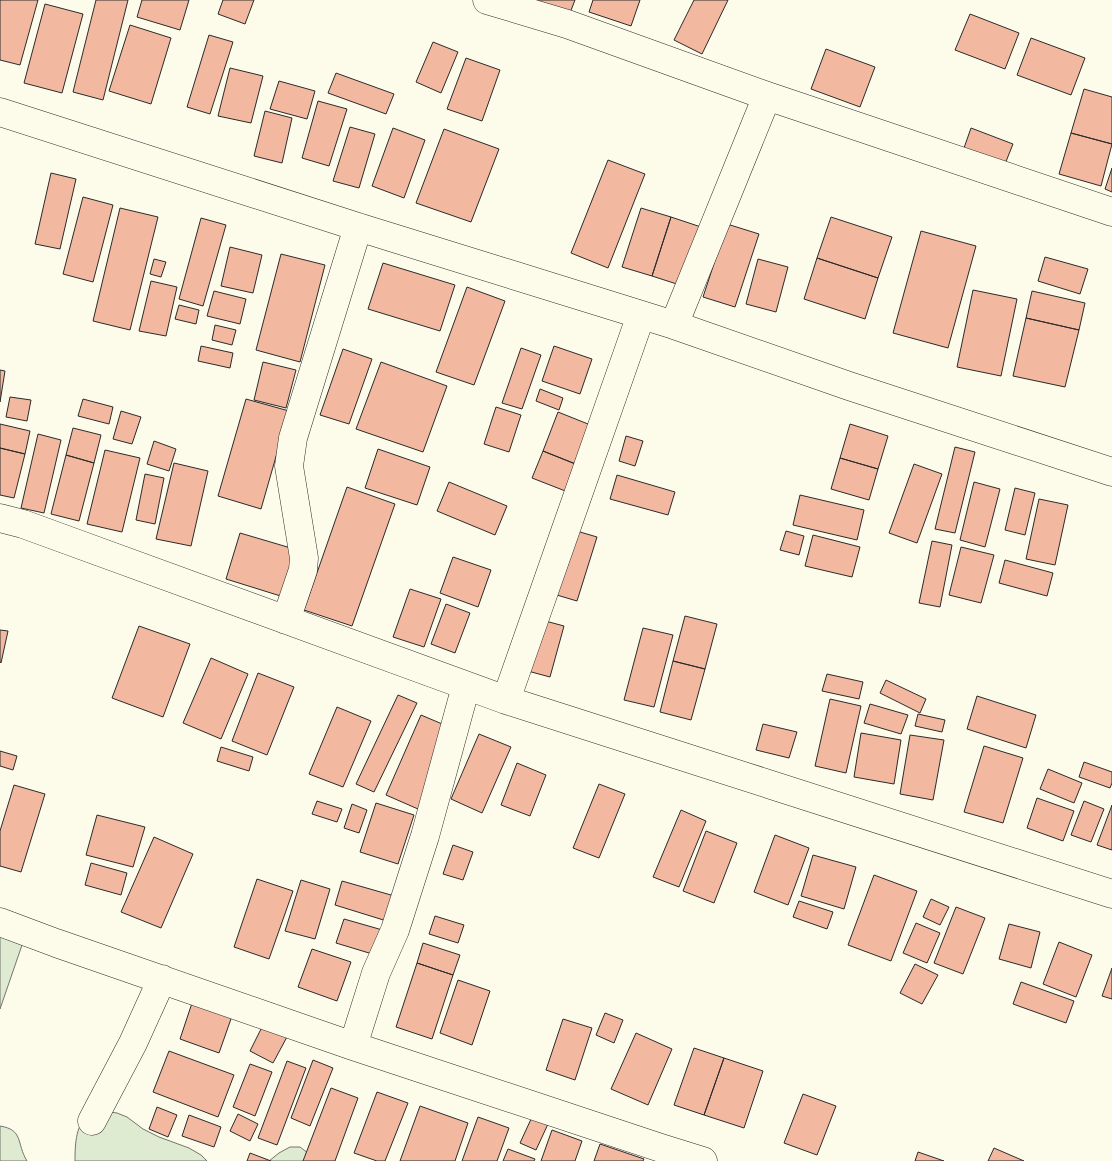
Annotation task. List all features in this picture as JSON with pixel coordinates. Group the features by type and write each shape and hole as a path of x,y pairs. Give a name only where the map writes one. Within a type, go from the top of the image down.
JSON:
{"street":[{"path":"487,0 567,24 767,96 1112,212"},
{"path":"674,325 767,96"},
{"path":"0,112 358,227 674,325 849,386 1112,472"},
{"path":"286,620 303,570 304,558 290,466 293,438 358,227"},
{"path":"506,700 641,315"},
{"path":"0,518 32,527 506,700 1112,894"},
{"path":"353,1046 376,973 395,930 425,836 466,686"},
{"path":"0,922 658,1155 703,1161"},
{"path":"92,1121 134,1043 162,979"}],"green space":[{"path":"0,926 22,945 0,1009"},
{"path":"103,1111 127,1117 143,1129 189,1148 207,1161 75,1161 76,1138 80,1126 89,1116"},
{"path":"0,1126 8,1128 16,1134 27,1161 0,1161"},
{"path":"290,1147 300,1147 318,1161 269,1161"}],"building":[{"path":"0,0 38,0 20,65 0,60"},
{"path":"96,0 128,0 103,100 73,92"},
{"path":"142,0 189,0 180,30 137,17"},
{"path":"223,0 254,0 245,24 218,14"},
{"path":"523,0 575,0 568,18"},
{"path":"593,0 640,0 631,26 589,12"},
{"path":"694,0 728,0 702,54 674,40"},
{"path":"45,4 83,14 62,93 24,83"},
{"path":"970,14 1019,33 1005,69 955,50"},
{"path":"130,25 171,38 151,104 109,91"},
{"path":"209,35 233,42 210,114 187,107"},
{"path":"1031,38 1085,58 1071,95 1017,75"},
{"path":"433,42 458,52 441,93 416,82"},
{"path":"826,49 875,67 860,107 811,89"},
{"path":"466,58 500,70 482,121 447,109"},
{"path":"230,68 263,76 251,123 218,116"},
{"path":"336,73 394,94 386,114 328,93"},
{"path":"279,81 315,91 307,119 270,109"},
{"path":"1084,89 1112,97 1112,144 1071,133"},
{"path":"318,101 347,109 329,166 302,158"},
{"path":"265,111 292,118 282,163 254,156"},
{"path":"350,127 375,134 359,188 333,181"},
{"path":"393,128 425,140 404,198 372,186"},
{"path":"971,128 1013,144 1005,164 964,148"},
{"path":"444,129 499,149 471,222 416,203"},
{"path":"1071,133 1112,144 1101,186 1059,174"},
{"path":"608,160 645,174 608,268 571,253"},
{"path":"1112,168 1112,192 1105,189"},
{"path":"51,173 76,179 60,249 35,244"},
{"path":"83,197 113,205 93,282 63,274"},
{"path":"120,208 158,217 130,330 93,321"},
{"path":"641,208 671,217 652,276 622,267"},
{"path":"671,217 704,228 686,287 652,276"},
{"path":"831,217 892,237 878,278 817,258"},
{"path":"201,218 226,225 203,306 179,299"},
{"path":"727,224 759,234 735,307 703,297"},
{"path":"921,231 976,246 948,348 893,333"},
{"path":"230,247 262,255 253,293 221,286"},
{"path":"281,254 325,265 300,362 256,350"},
{"path":"1045,257 1088,269 1080,294 1038,281"},
{"path":"817,258 878,278 865,319 804,299"},
{"path":"154,259 166,262 161,277 150,274"},
{"path":"758,259 788,267 776,312 746,304"},
{"path":"383,263 455,285 440,331 368,309"},
{"path":"151,281 177,287 166,336 139,331"},
{"path":"467,287 505,301 474,385 436,372"},
{"path":"973,290 1017,299 1001,376 957,367"},
{"path":"214,291 246,299 240,324 207,316"},
{"path":"1032,291 1085,303 1079,330 1026,318"},
{"path":"179,305 199,310 196,324 175,319"},
{"path":"1026,318 1079,330 1065,387 1013,376"},
{"path":"215,325 236,330 232,345 212,340"},
{"path":"201,346 233,353 230,368 198,361"},
{"path":"554,346 592,359 580,394 542,381"},
{"path":"521,348 541,355 522,409 502,403"},
{"path":"343,349 372,359 349,424 320,415"},
{"path":"263,362 296,370 286,408 254,400"},
{"path":"381,362 447,386 423,452 356,429"},
{"path":"0,370 5,371 0,402"},
{"path":"540,389 563,398 559,410 536,401"},
{"path":"10,397 31,400 27,421 6,417"},
{"path":"83,399 113,407 109,424 78,416"},
{"path":"246,399 289,411 261,509 218,496"},
{"path":"496,407 521,415 509,452 484,444"},
{"path":"121,411 141,417 132,444 113,439"},
{"path":"558,412 598,428 583,467 543,451"},
{"path":"0,424 30,431 25,454 0,448"},
{"path":"850,424 888,436 878,469 840,458"},
{"path":"73,428 101,435 94,463 66,455"},
{"path":"38,434 61,440 44,513 21,508"},
{"path":"626,436 643,441 635,466 619,461"},
{"path":"154,441 176,449 169,471 147,464"},
{"path":"955,447 975,452 955,533 935,529"},
{"path":"0,448 25,454 14,498 0,495"},
{"path":"378,449 430,467 417,505 365,488"},
{"path":"105,450 140,458 122,532 87,524"},
{"path":"543,451 583,467 573,494 532,478"},
{"path":"66,455 94,463 79,521 51,514"},
{"path":"840,458 878,469 869,500 831,489"},
{"path":"174,463 208,471 191,546 156,539"},
{"path":"914,464 942,474 917,543 889,533"},
{"path":"145,474 164,478 155,524 136,520"},
{"path":"617,475 675,492 668,515 610,499"},
{"path":"449,482 507,506 495,535 437,511"},
{"path":"974,482 1000,489 985,547 960,540"},
{"path":"347,487 395,504 352,626 304,610"},
{"path":"1015,488 1035,493 1025,535 1005,530"},
{"path":"800,495 864,510 857,540 793,525"},
{"path":"1039,499 1068,505 1055,565 1026,559"},
{"path":"570,529 597,537 577,601 550,593"},
{"path":"786,531 804,536 799,555 780,550"},
{"path":"240,533 301,551 287,598 226,579"},
{"path":"813,535 860,547 852,577 805,566"},
{"path":"932,541 952,545 940,607 919,603"},
{"path":"961,547 994,555 981,603 949,595"},
{"path":"453,557 491,570 478,607 440,593"},
{"path":"1005,560 1053,573 1047,596 999,583"},
{"path":"410,589 441,599 424,647 393,637"},
{"path":"446,604 470,613 455,653 431,644"},
{"path":"685,616 717,624 705,669 673,661"},
{"path":"538,619 564,626 550,677 524,670"},
{"path":"139,626 190,644 163,717 112,698"},
{"path":"643,628 673,635 654,707 624,700"},
{"path":"0,630 8,631 1,663 0,662"},
{"path":"211,658 248,674 221,739 183,723"},
{"path":"673,661 705,669 691,720 660,712"},
{"path":"258,673 294,687 267,755 232,741"},
{"path":"827,674 863,682 859,699 822,691"},
{"path":"886,680 926,699 920,713 880,693"},
{"path":"398,695 417,703 374,792 356,784"},
{"path":"977,696 1036,715 1026,748 967,729"},
{"path":"830,699 861,706 846,773 815,766"},
{"path":"870,704 908,715 901,734 864,723"},
{"path":"337,707 371,721 343,787 309,774"},
{"path":"918,714 945,720 942,732 915,726"},
{"path":"421,715 454,729 418,809 386,795"},
{"path":"763,724 797,732 789,758 756,750"},
{"path":"861,733 901,740 894,784 854,777"},
{"path":"479,734 511,747 482,813 451,799"},
{"path":"910,735 944,740 933,800 900,794"},
{"path":"984,746 1023,758 1003,823 964,812"},
{"path":"221,747 253,757 249,771 217,761"},
{"path":"0,751 17,756 13,770 0,766"},
{"path":"1084,762 1112,772 1110,788 1079,777"},
{"path":"517,763 546,775 530,816 501,805"},
{"path":"1048,769 1082,783 1074,803 1040,789"},
{"path":"599,784 625,794 599,858 573,848"},
{"path":"14,785 45,794 21,872 0,866 0,831"},
{"path":"1037,798 1074,811 1063,841 1027,828"},
{"path":"317,801 342,809 337,822 312,814"},
{"path":"1084,801 1104,809 1091,842 1071,835"},
{"path":"376,803 414,815 398,864 360,852"},
{"path":"352,804 367,810 359,833 344,828"},
{"path":"1112,805 1112,850 1097,845"},
{"path":"681,810 706,821 679,887 653,877"},
{"path":"97,815 145,827 133,867 86,855"},
{"path":"706,831 737,843 714,903 683,891"},
{"path":"775,835 809,848 788,905 754,892"},
{"path":"154,837 193,854 161,928 121,912"},
{"path":"453,845 473,852 463,880 443,874"},
{"path":"813,855 856,867 844,909 801,896"},
{"path":"91,863 127,873 121,895 85,885"},
{"path":"874,875 917,891 891,961 848,945"},
{"path":"257,879 293,891 269,959 234,947"},
{"path":"301,880 330,889 315,939 285,931"},
{"path":"342,881 398,897 390,922 335,905"},
{"path":"931,899 949,907 940,925 923,917"},
{"path":"799,901 833,912 827,929 793,917"},
{"path":"956,907 985,918 963,974 934,963"},
{"path":"435,916 464,925 458,943 429,934"},
{"path":"344,919 386,931 379,956 336,943"},
{"path":"916,923 940,933 927,963 903,953"},
{"path":"1009,924 1040,932 1031,968 999,959"},
{"path":"1059,942 1092,955 1076,997 1043,984"},
{"path":"423,943 460,955 453,975 417,963"},
{"path":"312,949 351,962 337,1001 298,987"},
{"path":"417,963 453,975 432,1039 396,1027"},
{"path":"915,964 938,975 922,1004 900,993"},
{"path":"1112,968 1112,999 1102,996"},
{"path":"458,980 490,991 472,1045 440,1033"},
{"path":"1021,982 1074,1001 1066,1023 1013,1004"},
{"path":"192,1003 232,1016 219,1053 180,1039"},
{"path":"605,1013 623,1020 614,1043 596,1035"},
{"path":"563,1019 592,1028 575,1080 546,1070"},
{"path":"264,1023 288,1035 273,1063 250,1051"},
{"path":"636,1033 672,1049 648,1105 611,1089"},
{"path":"694,1048 724,1058 704,1115 674,1105"},
{"path":"169,1051 234,1075 218,1117 153,1092"},
{"path":"724,1058 763,1071 744,1128 704,1115"},
{"path":"313,1060 333,1068 310,1126 291,1118"},
{"path":"287,1061 306,1068 277,1145 258,1138"},
{"path":"250,1064 272,1072 255,1116 233,1107"},
{"path":"331,1088 358,1098 335,1161 303,1161"},
{"path":"377,1092 408,1103 385,1161 377,1161 354,1153"},
{"path":"803,1094 836,1106 817,1155 784,1143"},
{"path":"420,1106 468,1123 455,1161 400,1161"},
{"path":"157,1107 177,1115 168,1137 149,1129"},
{"path":"238,1114 258,1124 250,1141 230,1131"},
{"path":"189,1115 221,1127 214,1147 182,1136"},
{"path":"478,1117 509,1128 497,1161 462,1161"},
{"path":"532,1117 548,1124 536,1150 520,1143"},
{"path":"552,1130 582,1141 575,1161 541,1161"},
{"path":"600,1144 644,1159 643,1161 594,1161"},
{"path":"994,1148 1024,1161 988,1161"},
{"path":"508,1149 535,1159 534,1161 503,1161"},
{"path":"918,1152 944,1161 915,1161"},
{"path":"250,1153 271,1161 247,1161"}]}
